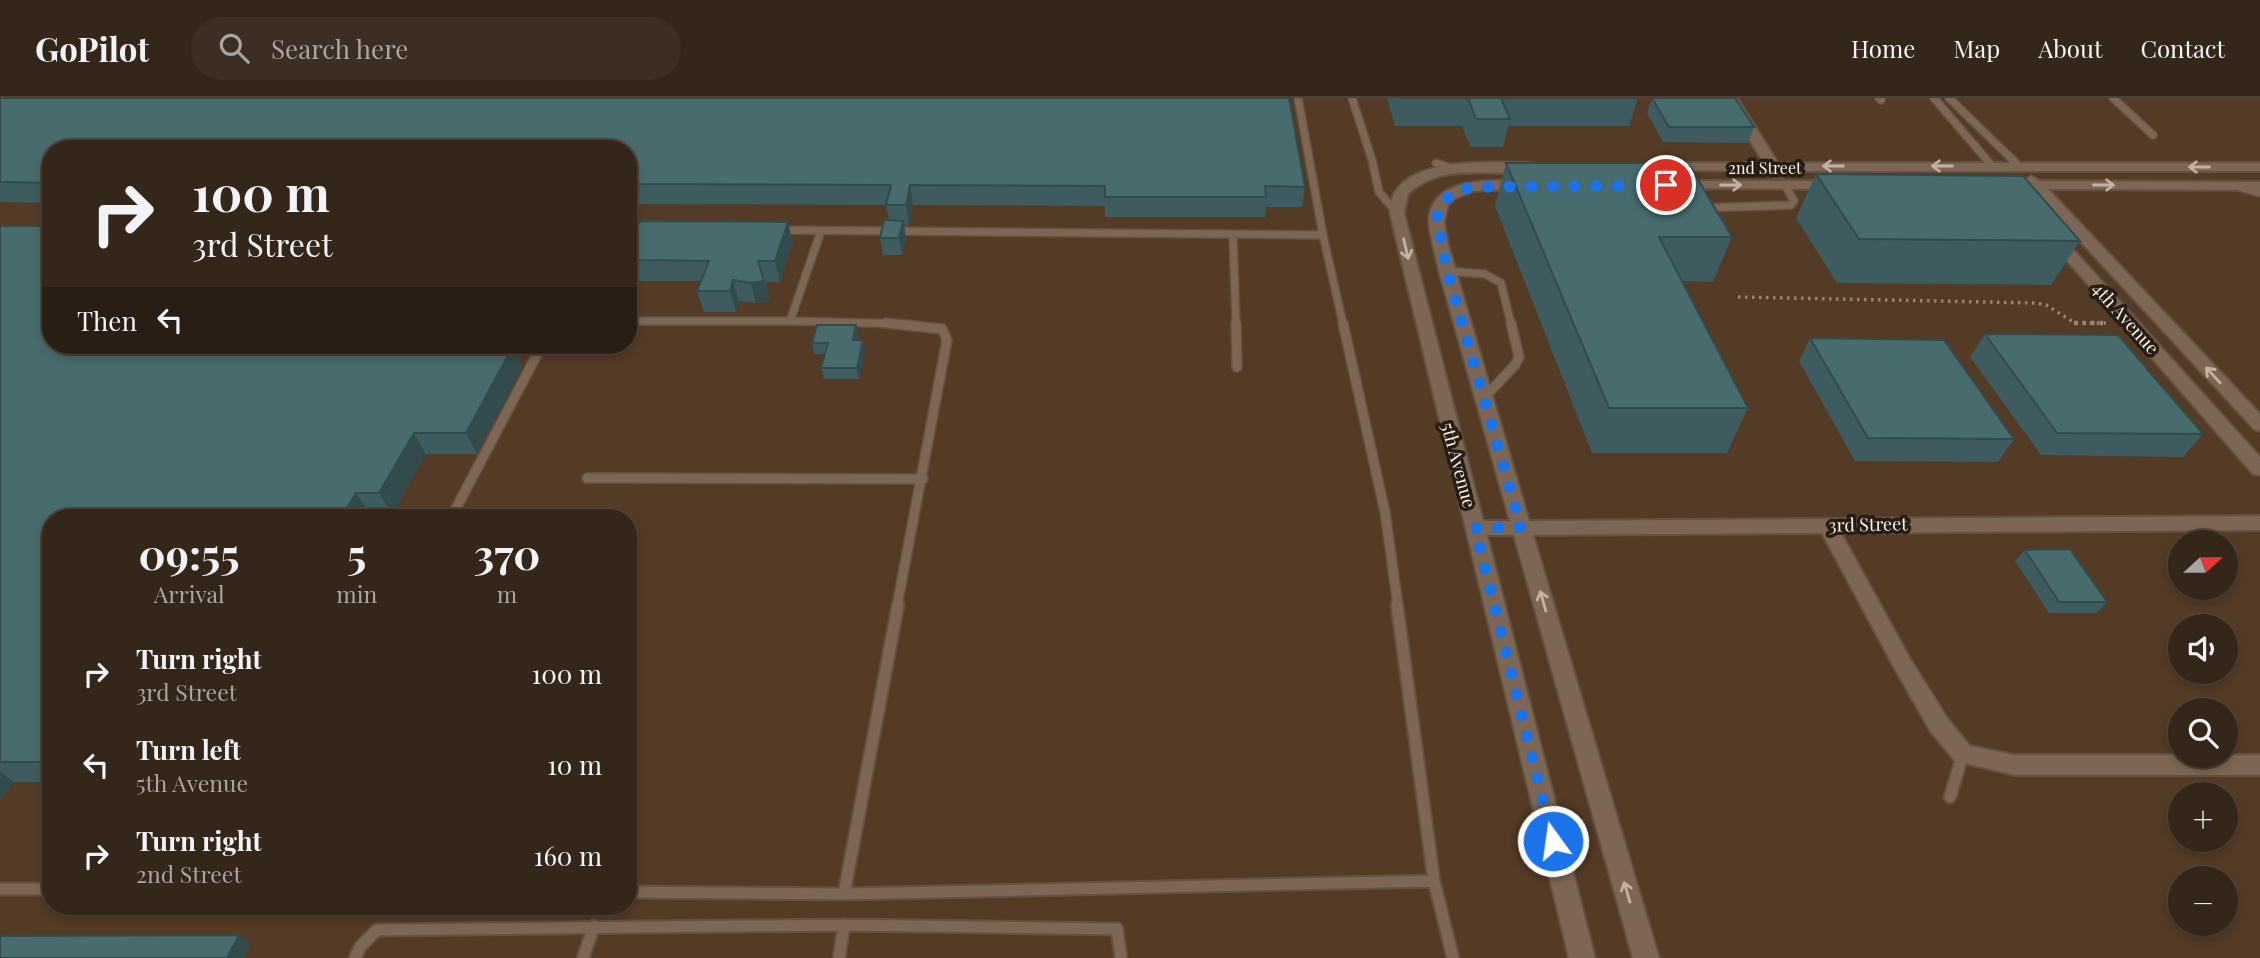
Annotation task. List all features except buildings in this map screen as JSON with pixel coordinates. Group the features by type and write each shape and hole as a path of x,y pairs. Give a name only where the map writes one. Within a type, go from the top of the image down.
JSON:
{"street":[{"path":"1730,98 1785,185"},
{"path":"1992,166 2022,200"},
{"name":"4th Avenue","path":"2019,166 2260,425"},
{"path":"1397,213 1401,193 1418,178 1454,169 1540,167"},
{"name":"2nd Street","path":"1656,167 2260,167"},
{"path":"1536,185 1471,187 1454,192 1442,203 1437,217 1447,271 1646,958"},
{"name":"2nd Street","path":"1666,185 1851,185"},
{"path":"1987,185 2260,186"},
{"name":"5th Avenue","path":"1397,213 1582,958"},
{"name":"4th Avenue","path":"2047,229 2260,470"},
{"path":"2106,296 2140,296"},
{"name":"3rd Street","path":"1475,528 2260,523"},
{"path":"1827,525 1908,673 1939,725 1963,754 2015,765 2260,765"}],"lane":[{"path":"1298,98 1323,235 1385,512 1434,881 1453,958"},
{"path":"1352,98 1372,160 1379,192 1397,213"},
{"path":"1934,98 1992,166"},
{"path":"1948,98 2019,166"},
{"path":"2113,98 2153,135"},
{"path":"1436,163 1454,169"},
{"path":"1698,208 1791,205 1793,196 1785,185"},
{"path":"2235,186 2260,192"},
{"path":"637,229 656,229"},
{"path":"766,230 1323,235"},
{"path":"790,321 821,231"},
{"path":"1233,236 1237,367"},
{"path":"1447,271 1485,274 1501,283 1519,357 1515,365 1484,398"},
{"path":"637,321 864,322 942,329 947,340 844,894"},
{"path":"456,509 537,354"},
{"path":"587,478 923,479"},
{"path":"1950,797 1963,754"},
{"path":"637,892 844,894 1434,881"},
{"path":"0,889 42,889"},
{"path":"838,958 844,925"},
{"path":"355,958 360,947 377,930 844,925 1117,929 1121,958"},
{"path":"583,958 594,926"}],"path":[{"path":"1738,297 2037,303 2046,305 2075,323"}],"shaded area":[{"path":"0,98 2260,98 2260,958 0,958"}],"route":[{"path":"1553,841 1475,528 1521,527 1447,271 1437,217 1442,203 1454,192 1471,187 1666,185"}]}
